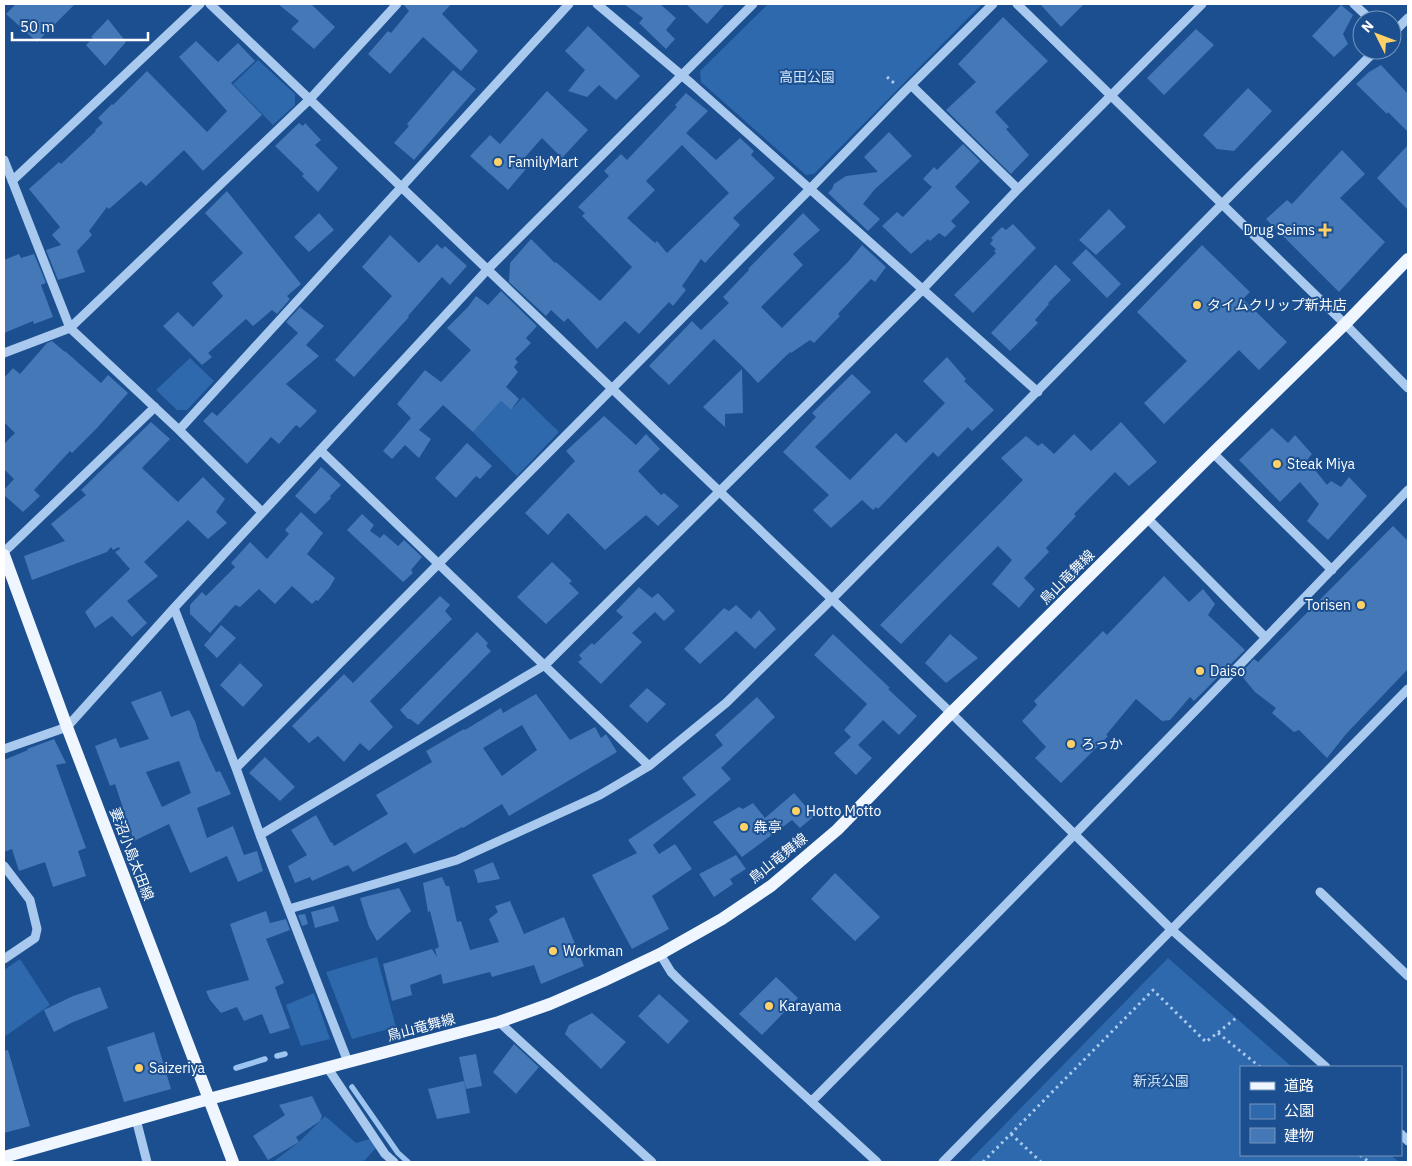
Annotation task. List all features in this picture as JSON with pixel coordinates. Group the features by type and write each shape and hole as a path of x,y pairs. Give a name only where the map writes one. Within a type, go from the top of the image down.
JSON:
{"main road":[{"name":"鳥山竜舞線","path":"4,1157 209,1099 499,1022 550,1004 603,981 660,954 722,918 771,886 837,830 951,713 1345,324 1408,259"},
{"name":"妻沼小島太田線","path":"4,555 67,727 233,1162"}],"street":[{"path":"12,181 200,4"},
{"path":"210,4 951,713 1172,930 1325,1066"},
{"path":"4,353 70,328 310,99 397,4"},
{"path":"179,430 569,4"},
{"path":"597,4 681,75 1038,392"},
{"path":"4,749 67,727 262,512 488,269 753,4"},
{"path":"236,768 993,4"},
{"path":"1017,4 1345,324 1408,388"},
{"path":"260,835 545,665 922,290 1018,189 1202,4"},
{"path":"289,909 458,860 600,795 649,766 726,703 832,599 1366,60"},
{"path":"911,85 1018,189"},
{"path":"4,160 70,328 155,407 262,512"},
{"path":"4,552 155,407"},
{"path":"320,450 649,766"},
{"path":"1213,453 1332,570"},
{"path":"812,1101 1074,835 1408,490"},
{"path":"1147,518 1266,638"},
{"path":"174,608 348,1062"},
{"path":"943,1162 1408,689"},
{"path":"4,866 30,900 37,929 35,938 4,959"},
{"path":"1320,892 1408,976"},
{"path":"660,954 671,972 679,980 877,1162"},
{"path":"499,1022 652,1162"},
{"path":"327,1067 385,1154 394,1162"},
{"path":"136,1119 147,1162"}],"path":[{"path":"983,1162 1153,990 1206,1042 1236,1018"},
{"path":"1218,1033 1259,1066"},
{"path":"1011,1134 1041,1162"}],"green space":[{"name":"高田公園","path":"768,4 982,4 814,174 806,175 701,82 700,71"},
{"path":"258,60 295,94 295,105 273,125 233,84"},
{"path":"190,358 214,381 187,410 177,410 156,390"},
{"path":"523,397 559,432 517,476 473,432 501,401 511,410"},
{"path":"377,957 396,1027 352,1039 326,972"},
{"name":"新浜公園","path":"1168,958 1291,1066 1240,1066 1240,1156 1392,1156 1399,1162 968,1162"},
{"path":"20,959 50,1005 4,1037 4,970"},
{"path":"314,993 330,1039 301,1046 286,1005"},
{"path":"325,1116 356,1143 370,1139 376,1148 363,1162 273,1162 299,1142"}],"building":[{"path":"16,4 75,4 37,42 6,14"},
{"path":"278,4 311,4 335,27 314,49 291,29 299,21"},
{"path":"403,4 451,4 442,14 478,51 461,71 423,37 390,74 368,54 388,31 391,33 409,11"},
{"path":"624,4 660,4 676,18 666,30 675,39 666,49 639,23 643,18"},
{"path":"686,4 725,4 707,24"},
{"path":"1040,4 1084,4 1061,27"},
{"path":"1341,5 1352,14 1343,34 1348,44 1334,57 1312,36"},
{"path":"1003,17 1048,61 995,112 1009,127 1006,129 1029,155 1011,174 946,110 976,82 958,64"},
{"path":"108,19 126,42 105,66 86,45"},
{"path":"588,26 640,76 616,100 599,85 587,97 568,91 585,70 565,51"},
{"path":"1196,29 1214,45 1164,95 1147,78"},
{"path":"196,41 218,62 238,43 255,61 231,83 262,115 203,171 184,150 146,186 141,181 109,209 107,207 89,231 92,235 77,251 85,272 58,280 46,250 61,245 52,235 60,227 29,189 59,162 61,164 96,131 103,123 98,118 147,71 207,132 227,111 179,57"},
{"path":"1381,65 1408,94 1408,132 1356,84 1369,72"},
{"path":"453,70 476,89 414,160 394,143 409,126 407,124"},
{"path":"1248,88 1272,111 1234,151 1217,149 1203,135"},
{"path":"547,91 588,130 562,158 542,138 520,163 526,169 508,190 470,156 490,135 500,144"},
{"path":"686,93 708,111 686,133 716,160 740,138 754,151 751,155 775,178 733,218 740,225 705,263 701,259 682,286 686,290 673,306 669,302 639,334 625,321 597,349 568,318 564,322 551,310 546,316 509,282 510,263 531,239 555,263 600,301 632,267 582,216 585,213 578,207 609,176 604,171 621,154 627,160 677,107 675,105","holes":["682,145 729,193 667,253 657,241 655,243 627,218 655,190 646,181"]},
{"path":"299,123 303,126 305,123 321,140 315,145 338,168 318,192 302,176 304,174 275,146"},
{"path":"889,132 912,156 875,189 863,204 880,219 868,231 828,193 834,184 846,176 878,172 864,157"},
{"path":"963,144 980,161 955,187 970,202 951,221 956,226 945,237 939,233 930,241 928,239 911,254 882,226 897,212 903,217 932,187 923,179 934,167 937,170"},
{"path":"1408,145 1408,210 1377,178"},
{"name":"Drug Seims","path":"1342,150 1365,174 1340,198 1385,242 1339,292 1266,219 1287,200 1292,204"},
{"path":"227,191 301,284 287,296 290,299 277,314 272,310 253,326 246,319 208,353 212,357 202,365 163,326 178,312 193,327 223,296 212,283 243,253 205,213"},
{"path":"1109,209 1126,227 1096,255 1079,240"},
{"path":"319,213 334,230 309,252 294,237"},
{"path":"803,213 820,230 793,254 803,265 761,307 782,328 849,261 862,245 886,267 875,282 871,279 814,343 810,340 790,352 758,383 714,339 669,385 649,366 692,321 701,330 729,303 723,297"},
{"path":"1013,224 1036,248 973,313 954,295 996,253 994,251 996,249 990,244 993,240 991,238 1002,227 1006,230"},
{"path":"390,235 419,263 437,244 442,249 445,246 467,266 450,285 442,277 409,317 354,377 335,360 392,296 362,267"},
{"name":"タイムクリップ新井店","path":"1202,245 1250,292 1243,299 1287,342 1259,370 1239,350 1164,424 1144,403 1187,361 1137,312"},
{"path":"1086,249 1121,284 1107,298 1072,263"},
{"path":"19,254 21,258 34,254 46,283 41,285 53,317 34,324 33,321 4,333 4,260"},
{"path":"1055,265 1071,280 1048,303 1035,320 1038,323 1010,351 991,333"},
{"path":"501,291 537,326 526,338 531,343 515,359 518,362 514,367 518,372 506,387 519,399 511,410 501,401 473,432 443,405 419,430 431,439 419,458 405,445 392,459 383,451 411,418 397,404 425,370 441,382 471,350 447,328 476,296 488,305"},
{"path":"300,307 324,326 306,345 319,356 286,384 317,411 300,428 296,425 279,444 271,437 247,464 203,421 212,412 217,416 298,333 286,322"},
{"path":"52,341 101,383 108,375 128,393 97,428 72,453 70,451 34,490 40,496 23,512 4,495 4,490 14,479 4,469 4,444 15,433 4,422 4,378 13,368 20,374 47,343"},
{"path":"947,357 966,379 964,381 994,410 972,431 968,427 938,457 933,452 878,509 876,507 873,510 862,500 831,528 813,510 829,495 783,452 816,417 812,413 852,374 871,392 815,447 850,480 896,433 906,443 945,403 923,381"},
{"path":"742,369 743,413 725,414 725,427 703,407"},
{"path":"604,416 636,445 646,434 660,449 638,471 661,495 664,493 679,506 658,526 646,515 605,550 568,513 548,535 525,513 575,461 566,451"},
{"path":"151,422 170,439 142,468 178,502 203,477 225,499 216,512 227,523 208,539 188,520 144,562 158,576 127,601 147,623 132,637 112,616 95,628 85,612 130,569 115,552 120,549 119,547 113,550 111,547 107,552 32,580 24,556 65,541 51,524 86,495 81,490"},
{"path":"1121,422 1157,462 1129,486 1115,472 1074,514 1076,516 1046,548 1049,552 1024,578 1035,589 1019,608 992,584 1012,560 998,546 901,644 880,625 1023,480 1001,458 1026,436 1038,446 1042,443 1054,454 1074,434 1091,451"},
{"path":"1272,428 1288,443 1295,435 1312,454 1307,460 1327,485 1331,481 1341,487 1349,477 1367,496 1328,540 1307,521 1319,504 1300,482 1280,502 1239,460"},
{"path":"467,443 492,466 480,479 476,476 456,498 435,478"},
{"path":"321,467 341,485 315,514 295,496"},
{"path":"301,512 323,533 307,554 335,578 330,587 318,601 316,600 312,604 292,586 275,604 259,589 240,607 235,605 210,633 190,614 190,605 202,592 206,596 235,567 231,563 250,542 267,559 289,534 285,530"},
{"path":"362,514 374,525 370,531 380,538 384,534 398,546 404,540 422,557 411,570 413,573 403,582 347,530"},
{"name":"Torisen","path":"1393,526 1408,541 1408,669 1346,734 1327,758 1299,730 1294,732 1272,713 1276,708 1255,692 1240,674 1254,659 1258,662"},
{"path":"552,562 572,581 569,583 579,593 546,624 517,597"},
{"path":"1164,576 1189,602 1203,589 1215,604 1208,615 1245,650 1194,701 1190,697 1170,720 1162,721 1136,699 1106,735 1108,736 1061,783 1035,758 1046,747 1022,721 1037,705 1034,701 1103,631 1107,635"},
{"path":"639,587 652,598 658,593 675,611 664,621 655,612 632,633 642,642 601,684 578,662 582,659 579,655 592,643 594,645 623,617 616,611"},
{"path":"440,596 450,605 445,611 452,619 370,701 393,727 369,751 360,743 344,762 318,736 309,743 292,726 344,674 353,683"},
{"path":"736,605 751,619 759,610 776,629 755,649 736,631 700,664 684,649 724,608 729,611"},
{"path":"221,625 236,638 217,658 204,645"},
{"path":"477,632 488,643 486,646 491,651 418,725 408,719 400,710"},
{"path":"833,634 917,716 899,735 883,720 858,745 872,758 856,775 834,753 851,737 844,730 867,704 814,655"},
{"path":"950,634 978,658 946,683 925,663"},
{"path":"240,663 263,685 243,707 220,685"},
{"path":"647,688 666,704 647,723 629,706"},
{"path":"161,691 171,717 189,710 216,772 220,771 231,794 197,808 207,838 233,826 244,855 257,851 263,871 238,882 227,856 190,873 169,824 134,841 115,784 110,786 95,746 116,738 120,748 149,739 131,702","holes":["179,761 191,793 162,807 146,772"]},
{"path":"536,694 570,740 595,727 601,738 606,734 617,752 509,816 502,804 463,828 414,854 406,842 353,872 348,865 312,881 310,877 295,883 288,866 307,855 291,830 316,815 334,846 388,814 376,795 432,762 426,751 501,708 503,713","holes":["522,725 537,750 502,776 483,748"]},
{"path":"757,697 775,717 721,768 731,779 653,845 659,854 675,844 692,869 652,896 669,929 632,949 592,875 637,853 628,840 696,795 682,778 723,745 715,735"},
{"path":"54,739 66,763 56,765 86,848 78,851 86,876 53,887 45,862 19,871 12,849 4,852 4,760"},
{"path":"265,757 295,787 280,801 249,773"},
{"name":"犇亭","path":"794,793 814,816 800,828 792,820 742,857 713,822 739,807 743,809 753,803 765,818"},
{"path":"736,855 746,869 730,879 733,884 714,897 699,874"},
{"path":"493,862 500,879 478,883 474,870"},
{"path":"835,873 880,917 855,941 811,899"},
{"path":"442,877 446,886 449,886 457,922 461,921 470,950 499,942 489,919 498,912 495,906 510,901 524,934 564,917 584,966 541,984 534,965 492,977 490,972 443,984 441,974 410,985 412,995 392,1001 383,964 432,949 437,957 435,949 439,947 430,911 428,912 423,883"},
{"path":"399,888 411,911 377,941 369,927 360,898"},
{"path":"334,906 339,921 315,928 311,912"},
{"path":"266,911 270,923 286,919 290,930 266,939 284,983 275,987 290,1028 270,1034 262,1014 244,1021 237,1007 221,1013 210,1000 206,991 249,980 230,924"},
{"path":"305,914 308,924 302,926 298,915"},
{"name":"Karayama","path":"776,977 798,998 762,1035 739,1014"},
{"path":"100,987 108,1008 54,1032 44,1010 73,996"},
{"path":"659,994 689,1021 668,1044 638,1016"},
{"path":"592,1013 626,1042 601,1069 565,1034 569,1025"},
{"name":"Saizeriya","path":"154,1032 171,1089 124,1102 107,1047"},
{"path":"514,1044 539,1067 516,1094 493,1072"},
{"path":"8,1050 30,1126 4,1133 4,1051"},
{"path":"476,1054 482,1086 466,1089 459,1057"},
{"path":"464,1081 470,1113 437,1119 428,1089"},
{"path":"312,1096 322,1116 320,1121 296,1137 299,1142 268,1160 253,1136 285,1115 279,1105"}],"waterway":[{"path":"277,1056 285,1054"},
{"path":"236,1068 265,1059"},
{"path":"352,1087 398,1153 408,1162"}],"place":[{"name":"FamilyMart","path":"498,162"},
{"name":"Drug Seims","path":"1325,230"},
{"name":"タイムクリップ新井店","path":"1197,305"},
{"name":"Steak Miya","path":"1277,464"},
{"name":"Torisen","path":"1361,605"},
{"name":"Daiso","path":"1200,671"},
{"name":"ろっか","path":"1071,744"},
{"name":"Hotto Motto","path":"796,811"},
{"name":"犇亭","path":"744,827"},
{"name":"Workman","path":"553,951"},
{"name":"Karayama","path":"769,1006"},
{"name":"Saizeriya","path":"139,1068"}]}
